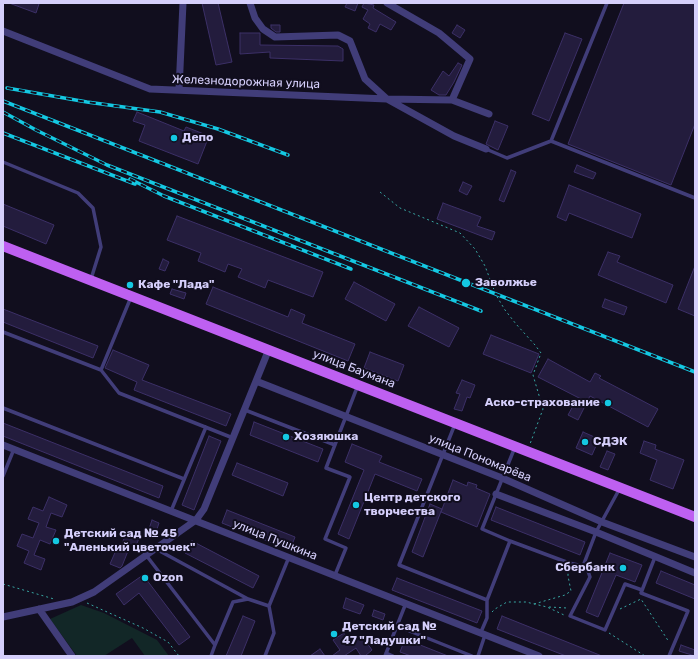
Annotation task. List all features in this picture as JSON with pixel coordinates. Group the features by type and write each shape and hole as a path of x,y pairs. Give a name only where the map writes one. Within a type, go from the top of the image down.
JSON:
{"main road":[{"name":"улица Баумана","path":"3,246 359,384 695,517"}],"street":[{"path":"179,90 183,3"},
{"path":"250,3 255,18 263,29 275,36 338,35 350,41 364,79 387,99 452,100 489,114"},
{"path":"387,3 439,33 470,59 452,100"},
{"name":"Железнодорожная улица","path":"3,31 150,89 387,99 454,136 486,149"},
{"path":"3,617 74,601 94,592 196,520 204,509 269,349"},
{"name":"улица Пономарёва","path":"256,381 502,478 602,522 695,558"},
{"name":"улица Пушкина","path":"3,445 539,656"},
{"path":"496,494 596,532 695,573"},
{"path":"655,542 655,557"},
{"path":"39,609 72,656"}],"lane":[{"path":"551,141 607,3"},
{"path":"486,149 507,158 551,141 695,198"},
{"path":"3,162 78,193 92,208 101,247 91,280"},
{"path":"101,370 131,296"},
{"path":"3,332 101,370 119,393 233,438"},
{"path":"335,575 346,548 325,539 350,477 326,468 359,384"},
{"path":"3,408 184,479"},
{"path":"245,410 335,445"},
{"path":"456,423 399,565 487,600"},
{"path":"171,511 206,427"},
{"path":"515,446 482,529 569,563 583,566 588,571 590,577 570,616 605,630 625,584 642,590"},
{"path":"3,476 14,449"},
{"path":"583,566 596,532 620,488"},
{"path":"478,656 487,618 487,600 510,541"},
{"path":"155,549 248,599 269,606"},
{"path":"146,555 215,646"},
{"path":"265,656 274,633 269,606 289,557"},
{"path":"655,557 641,593 688,611 669,656"},
{"path":"211,656 233,602 248,599"},
{"path":"393,656 386,655 406,603"},
{"path":"397,626 472,656"}],"path":[{"path":"380,192 400,208 460,233 475,249 488,273 496,295 505,310 540,353 533,375 543,409 530,444"},
{"path":"534,604 565,595 571,591 568,576 569,563"},
{"path":"3,584 55,599"},
{"path":"614,611 641,599 673,648"},
{"path":"74,601 90,604 143,628 168,642 179,656"},
{"path":"487,618 495,608 508,602 526,602 547,607 565,607 574,609"},
{"path":"547,607 561,615 570,616"},
{"path":"605,630 645,656"}],"green space":[{"path":"81,605 104,613 157,640 169,656 145,656 132,638 104,656 77,656 50,619"}],"building":[{"path":"9,3 36,3 39,4 36,13"},
{"path":"202,3 218,3 232,62 216,65"},
{"path":"347,3 358,3 355,11 345,7"},
{"path":"364,3 374,5 373,8 396,22 391,30 380,24 376,32 368,28 370,24 363,19 368,10 362,7"},
{"path":"624,3 695,3 695,124 671,185 568,144"},
{"path":"271,25 280,25 280,32 276,32 271,28"},
{"path":"457,25 465,30 460,38 452,33"},
{"path":"240,33 260,33 260,45 338,46 343,49 343,61 270,58 270,52 240,54"},
{"path":"565,33 582,39 549,121 532,114"},
{"path":"458,63 462,65 446,95 439,95 431,90 443,71 449,76"},
{"name":"Депо","path":"137,112 184,131 186,127 209,136 198,164 139,141 145,125 133,121"},
{"path":"495,121 508,126 498,150 486,144"},
{"path":"577,165 596,173 593,179 574,172"},
{"path":"511,170 516,172 504,202 499,200"},
{"path":"463,182 472,186 467,195 459,191"},
{"path":"569,185 641,214 632,238 569,213 566,221 557,217"},
{"path":"443,203 481,217 477,226 495,232 492,240 437,219"},
{"path":"3,204 54,225 46,244 3,226"},
{"path":"177,216 323,272 313,297 268,280 265,288 238,277 242,269 228,264 225,272 198,261 201,253 167,240"},
{"path":"608,252 620,256 617,262 673,285 666,303 598,275"},
{"path":"163,259 169,262 165,271 159,269"},
{"path":"695,266 695,316 678,309"},
{"path":"354,282 395,304 386,321 345,299"},
{"path":"213,287 288,317 291,309 305,315 302,323 355,344 348,361 206,304"},
{"path":"172,289 186,293 184,299 170,294"},
{"path":"605,299 627,307 624,315 602,307"},
{"path":"419,307 459,328 449,347 408,326"},
{"path":"3,309 98,346 93,358 3,322"},
{"path":"491,335 539,354 531,373 483,354"},
{"path":"113,350 149,365 142,380 231,414 226,426 134,390 137,382 105,368"},
{"path":"370,352 404,365 398,381 364,368"},
{"path":"548,359 590,382 595,373 601,376 599,378 658,409 648,427 590,396 578,420 568,415 573,406 576,408 581,399 538,377"},
{"path":"462,380 475,385 470,398 467,397 462,411 454,409 460,394 456,393"},
{"path":"254,422 323,449 318,462 250,435"},
{"path":"3,423 163,486 159,498 3,436"},
{"path":"583,432 599,439 592,455 576,448"},
{"path":"209,436 221,441 194,510 182,505"},
{"path":"644,441 656,445 655,449 684,460 673,489 650,480 657,460 640,453"},
{"path":"352,444 382,456 379,462 422,479 417,491 375,474 349,539 338,534 364,470 345,462"},
{"path":"607,451 615,454 608,470 600,467"},
{"path":"237,463 288,483 283,496 232,475"},
{"path":"453,480 467,486 468,482 477,485 476,488 490,494 477,527 441,512"},
{"path":"49,497 67,505 62,517 51,513 46,527 56,530 50,544 40,540 34,555 45,559 41,570 24,563 29,551 17,546 22,534 33,538 39,523 28,519 33,507 43,511"},
{"path":"430,504 442,509 423,557 412,552"},
{"path":"496,507 585,542 580,555 491,520"},
{"path":"227,510 295,537 290,550 222,523"},
{"path":"152,520 159,523 156,532 149,529"},
{"path":"127,531 140,536 135,548 130,546 120,568 110,564 117,548 120,549"},
{"path":"192,541 259,576 253,588 185,553"},
{"path":"610,553 642,565 635,582 616,575 598,617 586,612"},
{"path":"661,571 695,585 695,599 656,583"},
{"path":"143,575 190,637 179,645 139,593 124,605 116,594"},
{"path":"397,578 482,611 477,623 392,590"},
{"path":"346,598 364,605 360,614 343,608"},
{"path":"374,610 385,614 383,620 372,616"},
{"path":"243,616 255,621 241,656 226,656"},
{"path":"502,616 602,656 566,656 497,629"},
{"path":"344,633 351,643 362,636 372,650 365,656 361,656 356,648 344,656 332,656 340,650 333,640"},
{"path":"405,639 448,656 411,656 400,652"},
{"path":"681,645 695,650 695,656 679,651"},
{"path":"320,649 325,656 310,656"}],"railway":[{"path":"7,88 87,102 160,112 218,129 288,155"},
{"path":"3,101 695,372"},
{"path":"3,112 107,165 481,311"},
{"path":"3,133 135,184"},
{"path":"130,179 164,196 351,269"}],"place":[{"name":"Депо","path":"174,138"},
{"name":"Заволжье","path":"466,283"},
{"name":"Кафе \"Лада\"","path":"130,285"},
{"name":"Аско-страхование","path":"608,403"},
{"name":"Хозяюшка","path":"286,437"},
{"name":"СДЭК","path":"585,442"},
{"name":"Центр детского творчества","path":"356,505"},
{"name":"Детский сад № 45 \"Аленький цветочек\"","path":"56,541"},
{"name":"Сбербанк","path":"623,568"},
{"name":"Ozon","path":"145,578"},
{"name":"Детский сад № 47 \"Ладушки\"","path":"334,634"}]}
